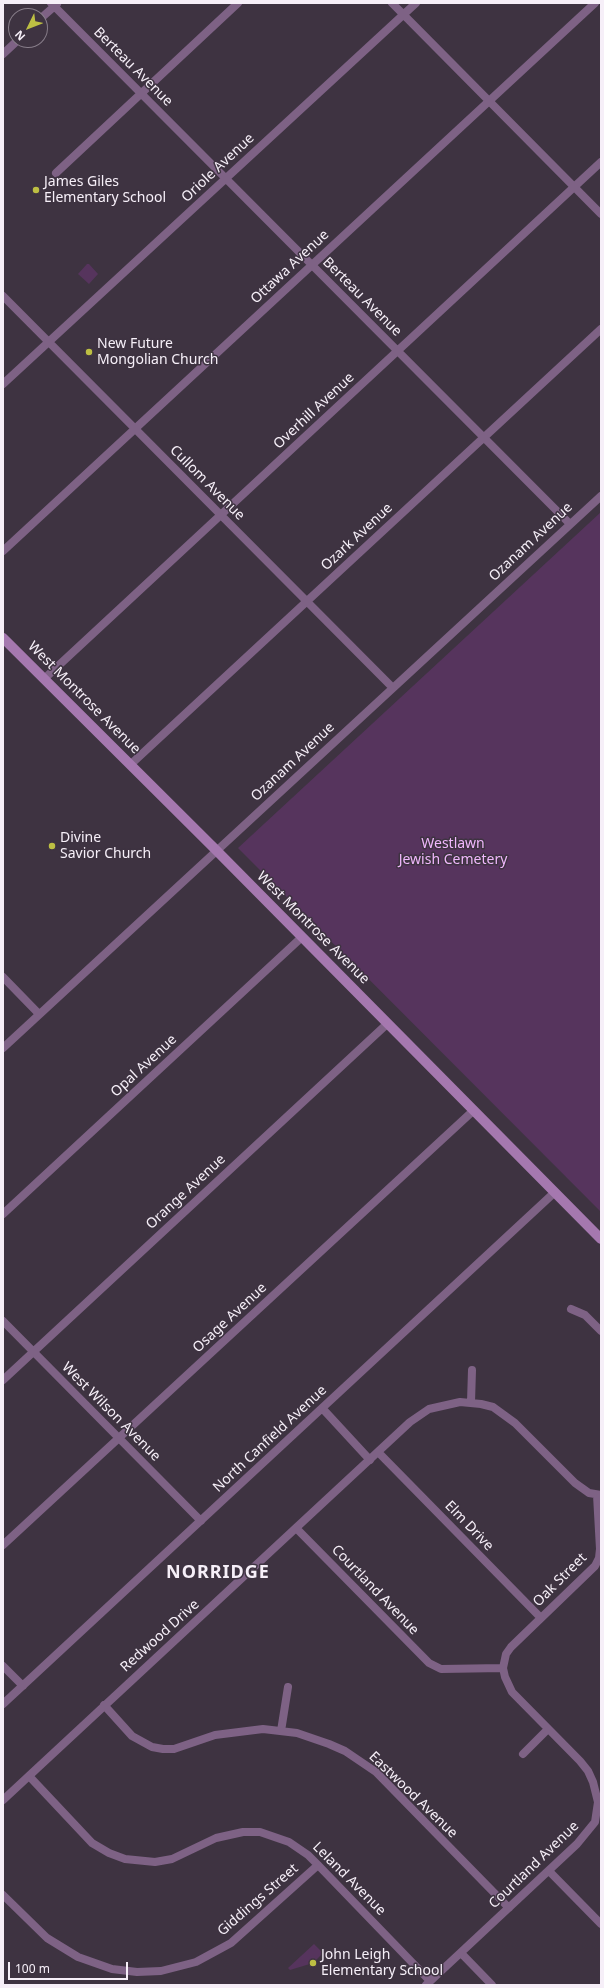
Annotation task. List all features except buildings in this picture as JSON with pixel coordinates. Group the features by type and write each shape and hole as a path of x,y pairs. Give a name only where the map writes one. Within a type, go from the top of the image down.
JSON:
{"street":[{"path":"56,173 238,3"},
{"path":"392,3 601,214"},
{"name":"Oriole Avenue","path":"3,384 416,3"},
{"name":"Ottawa Avenue","path":"3,551 595,3"},
{"name":"Berteau Avenue","path":"54,4 141,94 570,524"},
{"name":"Overhill Avenue","path":"44,679 601,162"},
{"name":"Cullom Avenue","path":"3,296 393,688"},
{"name":"Ozark Avenue","path":"130,764 601,329"},
{"name":"Ozanam Avenue","path":"3,1048 601,496"},
{"name":"West Montrose Avenue","path":"3,638 216,850 601,1239"},
{"name":"Opal Avenue","path":"3,1214 302,937"},
{"path":"3,977 39,1014"},
{"name":"Orange Avenue","path":"3,1380 388,1024"},
{"name":"Osage Avenue","path":"3,1545 474,1110"},
{"name":"North Canfield Avenue","path":"3,1704 555,1192"},
{"path":"571,1309 585,1315 601,1331"},
{"name":"West Wilson Avenue","path":"3,1321 201,1521"},
{"path":"471,1402 472,1370"},
{"name":"Redwood Drive","path":"3,1800 104,1705 297,1529 410,1422 429,1409 449,1403 471,1402 493,1407 505,1414 575,1483 589,1492 599,1495"},
{"path":"322,1408 370,1460"},
{"name":"Elm Drive","path":"378,1452 540,1618"},
{"name":"Oak Street","path":"503,1668 506,1654 511,1647 540,1618 588,1575 600,1559 599,1495"},
{"name":"Courtland Avenue","path":"297,1529 429,1663 441,1669 503,1668 508,1685 512,1692 588,1771 599,1802 595,1822 577,1844 428,1983"},
{"path":"3,1666 23,1686"},
{"path":"281,1731 288,1687"},
{"name":"Eastwood Avenue","path":"104,1705 132,1736 152,1747 163,1749 174,1748 201,1739 231,1732 263,1729 297,1733 329,1744 350,1754 376,1772 509,1908"},
{"path":"523,1754 548,1728"},
{"name":"Leland Avenue","path":"29,1776 92,1843 109,1853 125,1859 155,1862 172,1859 216,1838 234,1833 251,1832 270,1834 289,1842 308,1855 318,1865 428,1983"},
{"name":"Giddings Street","path":"3,1895 47,1938 78,1957 112,1969 137,1972 154,1971 190,1964 220,1951 231,1943 318,1865"},
{"path":"549,1871 601,1924"},
{"path":"461,1953 492,1985"}],"green space":[{"path":"87,264 89,264 98,274 89,284 78,274"},
{"name":"Westlawn Jewish Cemetery","path":"601,512 601,1212 238,848"},
{"path":"314,1944 323,1953 313,1963 290,1970 288,1968"}],"place":[{"name":"James Giles Elementary School","path":"36,190"},
{"name":"New Future Mongolian Church","path":"89,352"},
{"name":"Divine Savior Church","path":"52,846"},
{"name":"John Leigh Elementary School","path":"313,1963"}],"district":[{"name":"NORRIDGE","path":"218,1573"}]}
